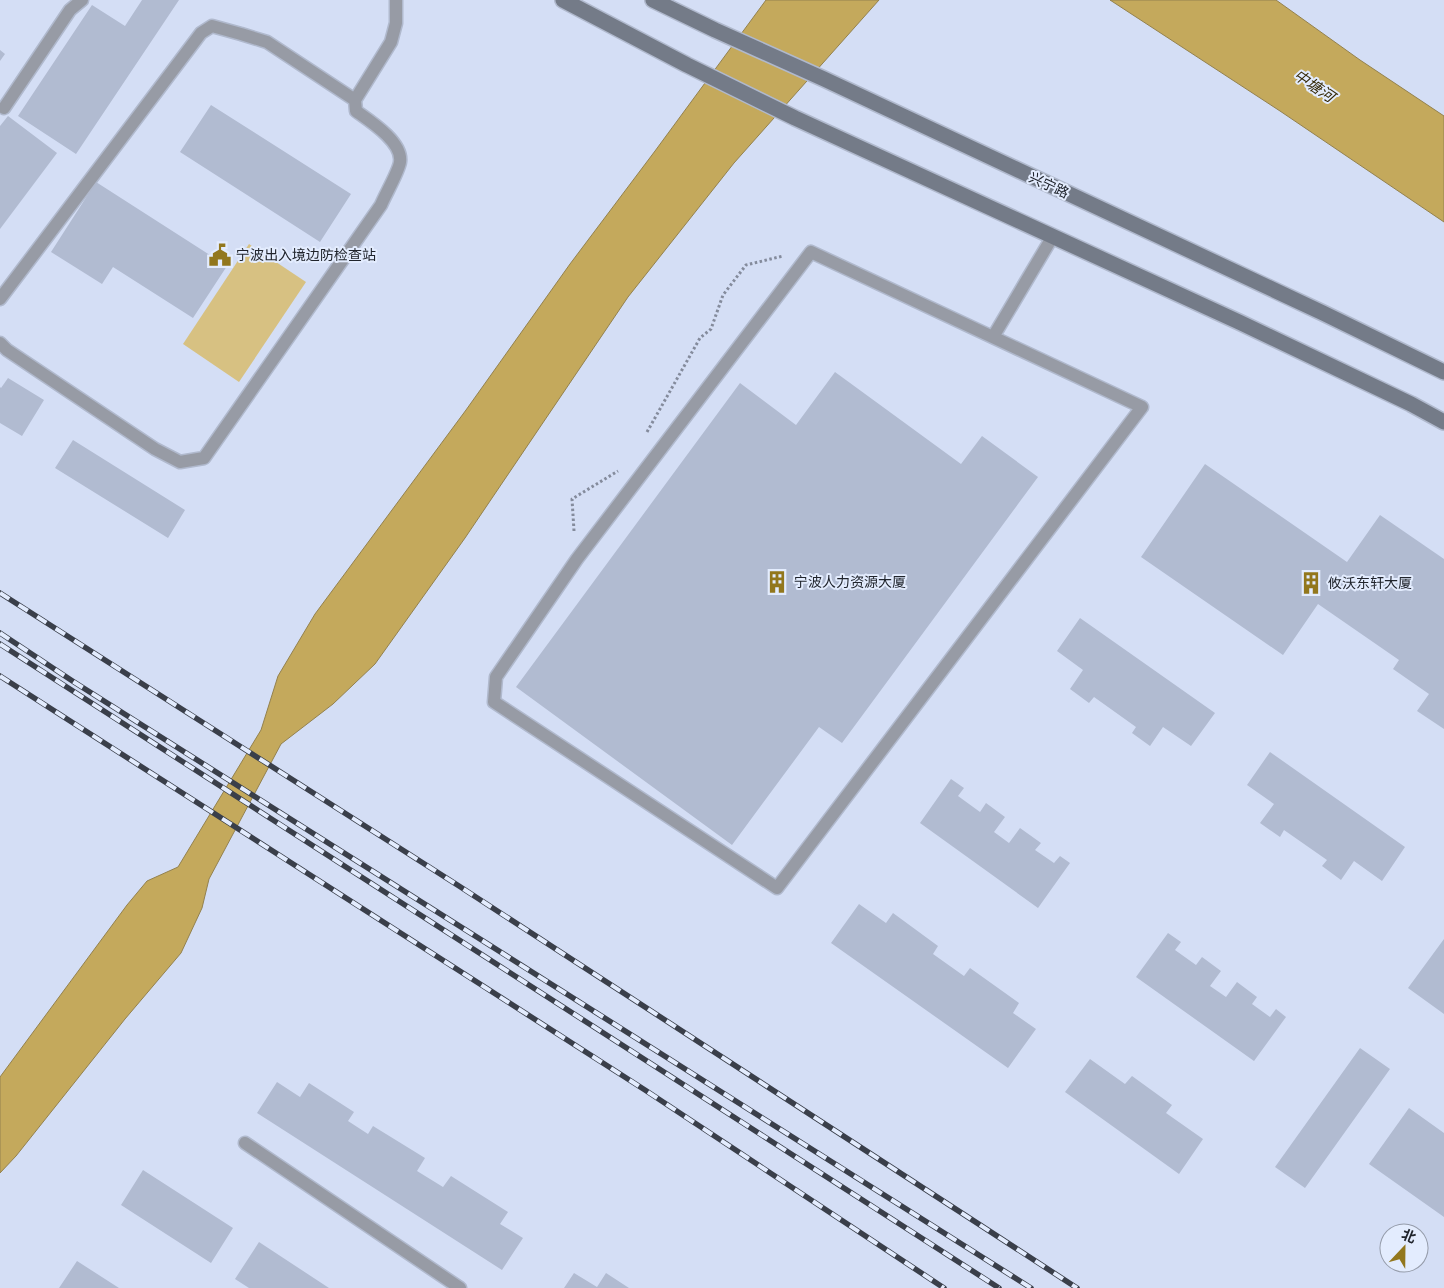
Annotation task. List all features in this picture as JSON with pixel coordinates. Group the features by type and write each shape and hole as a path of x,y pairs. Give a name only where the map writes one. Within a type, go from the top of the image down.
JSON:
{"main road":[{"path":"563,0 687,66 795,118 1316,359 1411,404 1444,422"},
{"name":"兴宁路","path":"653,0 1323,312 1444,372"}],"lane":[{"path":"4,108 70,10 82,0"},
{"path":"0,343 7,350 155,449 180,462 204,458 381,205 400,162 400,154 387,134 356,111 355,100 391,42 396,23 396,0"},
{"path":"0,300 201,32 212,26 267,42 355,100"},
{"path":"993,337 1053,236"},
{"path":"811,252 1142,407 778,888 494,702 496,677 577,559 811,252"},
{"path":"245,1143 460,1288"}],"path":[{"path":"646,433 700,338 711,329 723,295 746,265 811,252"},
{"path":"577,559 572,499 618,471"}],"shaded area":[{"path":"249,244 306,282 239,382 183,344"}],"water":[{"path":"766,0 879,0 734,163 628,297 465,538 375,664 333,704 281,744 209,879 202,908 181,953 125,1019 16,1156 0,1173 0,1077 127,905 147,881 178,867 261,730 278,676 315,614 466,410 570,264"},
{"name":"中塘河","path":"1110,0 1276,0 1360,60 1444,116 1444,222 1280,111"}],"building":[{"path":"142,0 179,0 76,154 18,116 92,5 125,26"},
{"path":"0,50 5,54 0,61"},
{"path":"211,105 351,194 320,242 180,152"},
{"path":"8,116 57,153 0,229 0,126"},
{"path":"96,182 227,266 193,318 113,267 102,284 51,252"},
{"name":"宁波人力资源大厦","path":"835,372 961,464 982,436 1038,477 842,743 819,727 732,845 516,687 740,383 796,425"},
{"path":"8,378 44,400 22,436 0,423 0,387"},
{"path":"73,440 185,510 168,538 55,468"},
{"name":"攸沃东轩大厦","path":"1205,464 1347,562 1380,515 1444,559 1444,729 1417,711 1429,694 1393,669 1399,660 1318,604 1283,655 1141,557"},
{"path":"1080,618 1215,713 1191,746 1163,727 1150,746 1132,733 1136,727 1094,697 1089,703 1070,689 1083,670 1057,651"},
{"path":"1270,752 1405,847 1382,881 1354,861 1341,880 1322,866 1327,860 1284,830 1280,837 1260,823 1274,804 1247,785"},
{"path":"951,779 964,788 958,796 980,812 986,803 1005,817 994,832 1009,843 1020,828 1041,843 1035,850 1054,863 1060,856 1070,863 1038,908 920,823"},
{"path":"859,904 886,923 893,913 938,946 933,954 964,976 970,968 1019,1003 1013,1013 1036,1029 1008,1068 831,943"},
{"path":"1168,933 1181,942 1175,950 1196,965 1202,957 1221,971 1210,986 1226,997 1237,982 1257,997 1252,1004 1270,1017 1276,1009 1286,1017 1254,1061 1136,977"},
{"path":"1444,939 1444,1014 1408,988"},
{"path":"1360,1048 1390,1069 1305,1188 1275,1167"},
{"path":"1090,1059 1125,1084 1132,1076 1172,1105 1166,1113 1203,1139 1179,1174 1065,1092"},
{"path":"277,1082 300,1097 309,1083 354,1112 348,1121 368,1134 373,1126 425,1158 417,1171 443,1187 451,1176 508,1212 500,1224 523,1238 502,1270 257,1113"},
{"path":"1409,1108 1444,1133 1444,1217 1369,1164"},
{"path":"143,1170 233,1228 211,1263 121,1205"},
{"path":"259,1242 329,1288 249,1288 235,1279"},
{"path":"77,1261 119,1288 59,1288"},
{"path":"574,1273 597,1287 606,1273 629,1288 564,1288"}],"railway":[{"path":"0,593 459,886 1077,1288"},
{"path":"0,633 74,682 1031,1288"},
{"path":"0,644 999,1288"},
{"path":"0,676 645,1090 944,1288"}],"place":[{"name":"宁波出入境边防检查站","path":"220,255"},
{"name":"宁波人力资源大厦","path":"777,582"},
{"name":"攸沃东轩大厦","path":"1311,583"}]}
